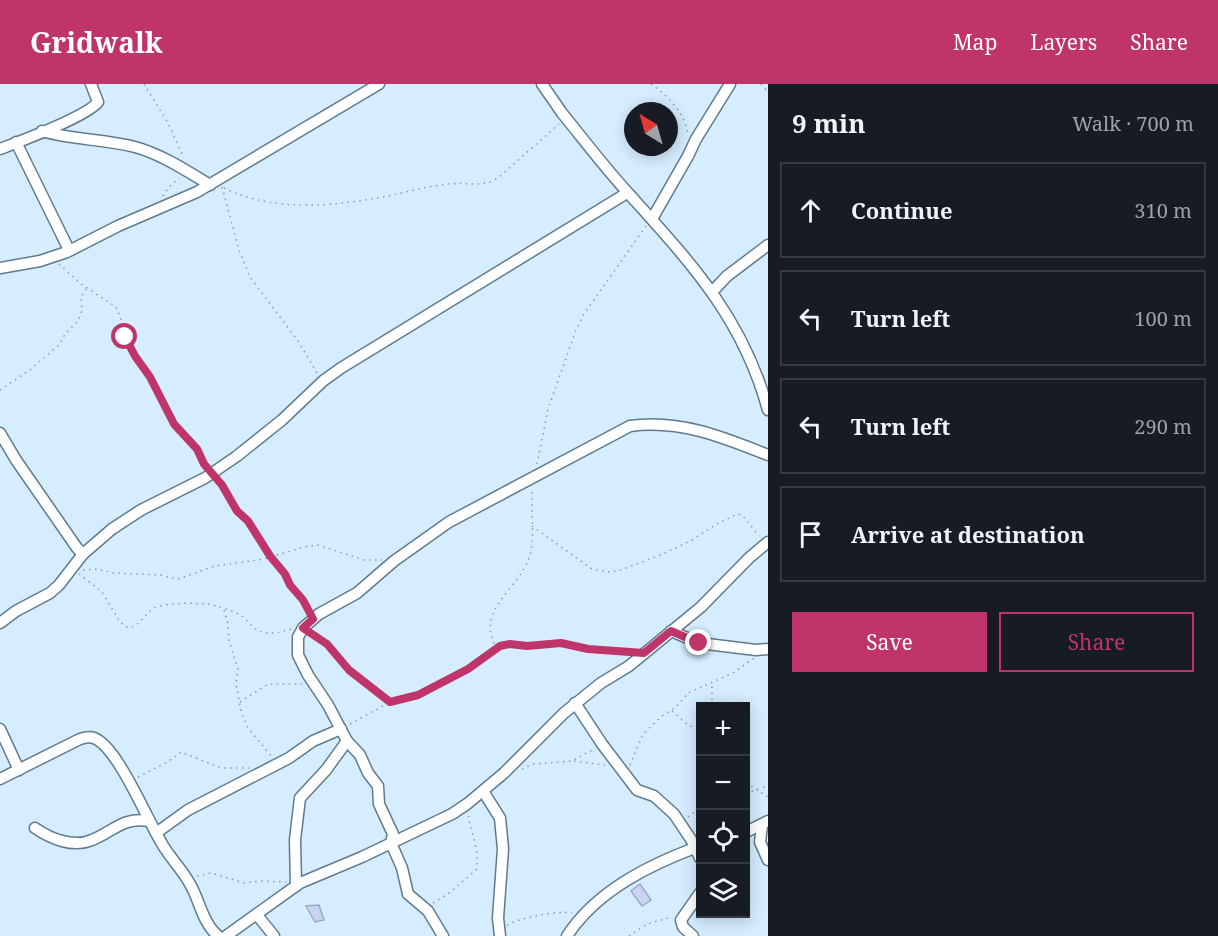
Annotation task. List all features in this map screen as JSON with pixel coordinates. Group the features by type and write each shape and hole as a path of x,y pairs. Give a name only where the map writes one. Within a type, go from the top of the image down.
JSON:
{"street":[{"path":"0,149 94,106 98,98 91,84"},
{"path":"0,268 53,257 210,185 379,84"},
{"path":"542,84 565,117 627,193 652,219 712,292 735,326 746,348 763,388 768,410"},
{"path":"652,219 699,133 730,84"},
{"path":"42,131 77,139 132,146 153,153 210,185"},
{"path":"16,142 69,250"},
{"path":"0,623 16,611 50,593 99,539 129,517 211,473 282,420 324,381 413,323 627,193"},
{"path":"712,292 727,276 768,244"},
{"path":"443,936 425,908 408,894 402,868 391,843 393,834 379,804 378,786 368,773 358,753 347,741 298,655 298,637 303,628 313,619 357,593 399,557 456,518 623,429 638,425 668,424 694,429 768,455"},
{"path":"0,433 77,548 84,554"},
{"path":"226,936 296,884 391,843 452,814 467,804 575,703 620,673 701,607 767,543"},
{"path":"671,631 699,643 749,650 767,649"},
{"path":"575,703 602,744 637,790 652,795 664,804 696,846"},
{"path":"0,729 19,770"},
{"path":"156,833 188,810 276,764 313,741 341,729"},
{"path":"0,779 80,739 90,737 98,740 114,757 129,781 170,858 187,878 208,926 218,936"},
{"path":"296,884 295,840 300,798 326,770 347,741"},
{"path":"483,791 500,818 503,849 498,918 500,936"},
{"path":"34,828 57,841 87,842 124,823 149,821"},
{"path":"750,830 765,823"},
{"path":"765,823 760,842 768,860"},
{"path":"567,936 604,897 639,873 678,854 696,851"},
{"path":"693,936 681,922 696,898"},
{"path":"257,915 274,936"}],"path":[{"path":"144,84 174,134 189,173 174,181 166,191 161,206"},
{"path":"651,84 683,117 687,126 688,139"},
{"path":"761,84 768,92"},
{"path":"324,381 315,372 298,341 250,277 222,187 259,200 282,205 300,205 376,198 448,184 486,185 498,178 565,117"},
{"path":"497,649 491,638 491,614 528,560 535,476 548,409 576,330 584,314 652,219"},
{"path":"53,257 87,288 116,308 131,350 150,377 171,420 181,434 197,449 237,511 248,521 270,556 285,574 291,587 303,600 313,619"},
{"path":"0,390 31,369 60,344 64,334 78,321 82,310 81,298 87,288"},
{"path":"531,525 598,571 621,570 663,554 738,514 743,516 767,543"},
{"path":"66,577 92,568 114,573 160,575 177,579 214,566 318,545 364,560 374,561 399,557"},
{"path":"78,572 102,592 126,628 134,627 157,606 176,604 208,604 242,616 255,629 262,632 303,628 327,644 349,670 390,702"},
{"path":"223,609 227,619 229,641 238,669 236,683 239,702 248,728 276,764"},
{"path":"341,729 390,702 418,695 468,669 497,649 512,644 527,646 556,643 588,649 644,653"},
{"path":"627,777 643,734 662,716 671,711 693,690 732,673 767,649"},
{"path":"712,682 712,702"},
{"path":"239,702 268,684 299,683 316,687"},
{"path":"671,711 688,725 696,728"},
{"path":"574,760 602,744"},
{"path":"129,781 169,761 181,752 222,768 254,768"},
{"path":"519,770 533,764 574,760 591,764 617,764"},
{"path":"750,785 768,797"},
{"path":"750,792 768,786"},
{"path":"425,908 449,893 476,870 477,862 467,804"},
{"path":"681,824 698,810"},
{"path":"187,878 211,873 244,883 260,880 296,884"},
{"path":"500,936 504,927 510,923 549,913 564,911 586,914"},
{"path":"629,936 641,926 670,917 681,922"}],"building":[{"path":"640,884 651,900 642,906 631,891"},
{"path":"319,905 324,920 315,922 306,906"}],"route":[{"path":"125,337 156,387 171,420 197,449 204,464 222,485 237,511 248,521 270,556 285,574 293,590 310,610 313,619 303,628 327,644 349,670 390,702 412,698 468,669 500,646 510,644 527,646 561,643 588,649 644,653 671,631 699,643"}]}
